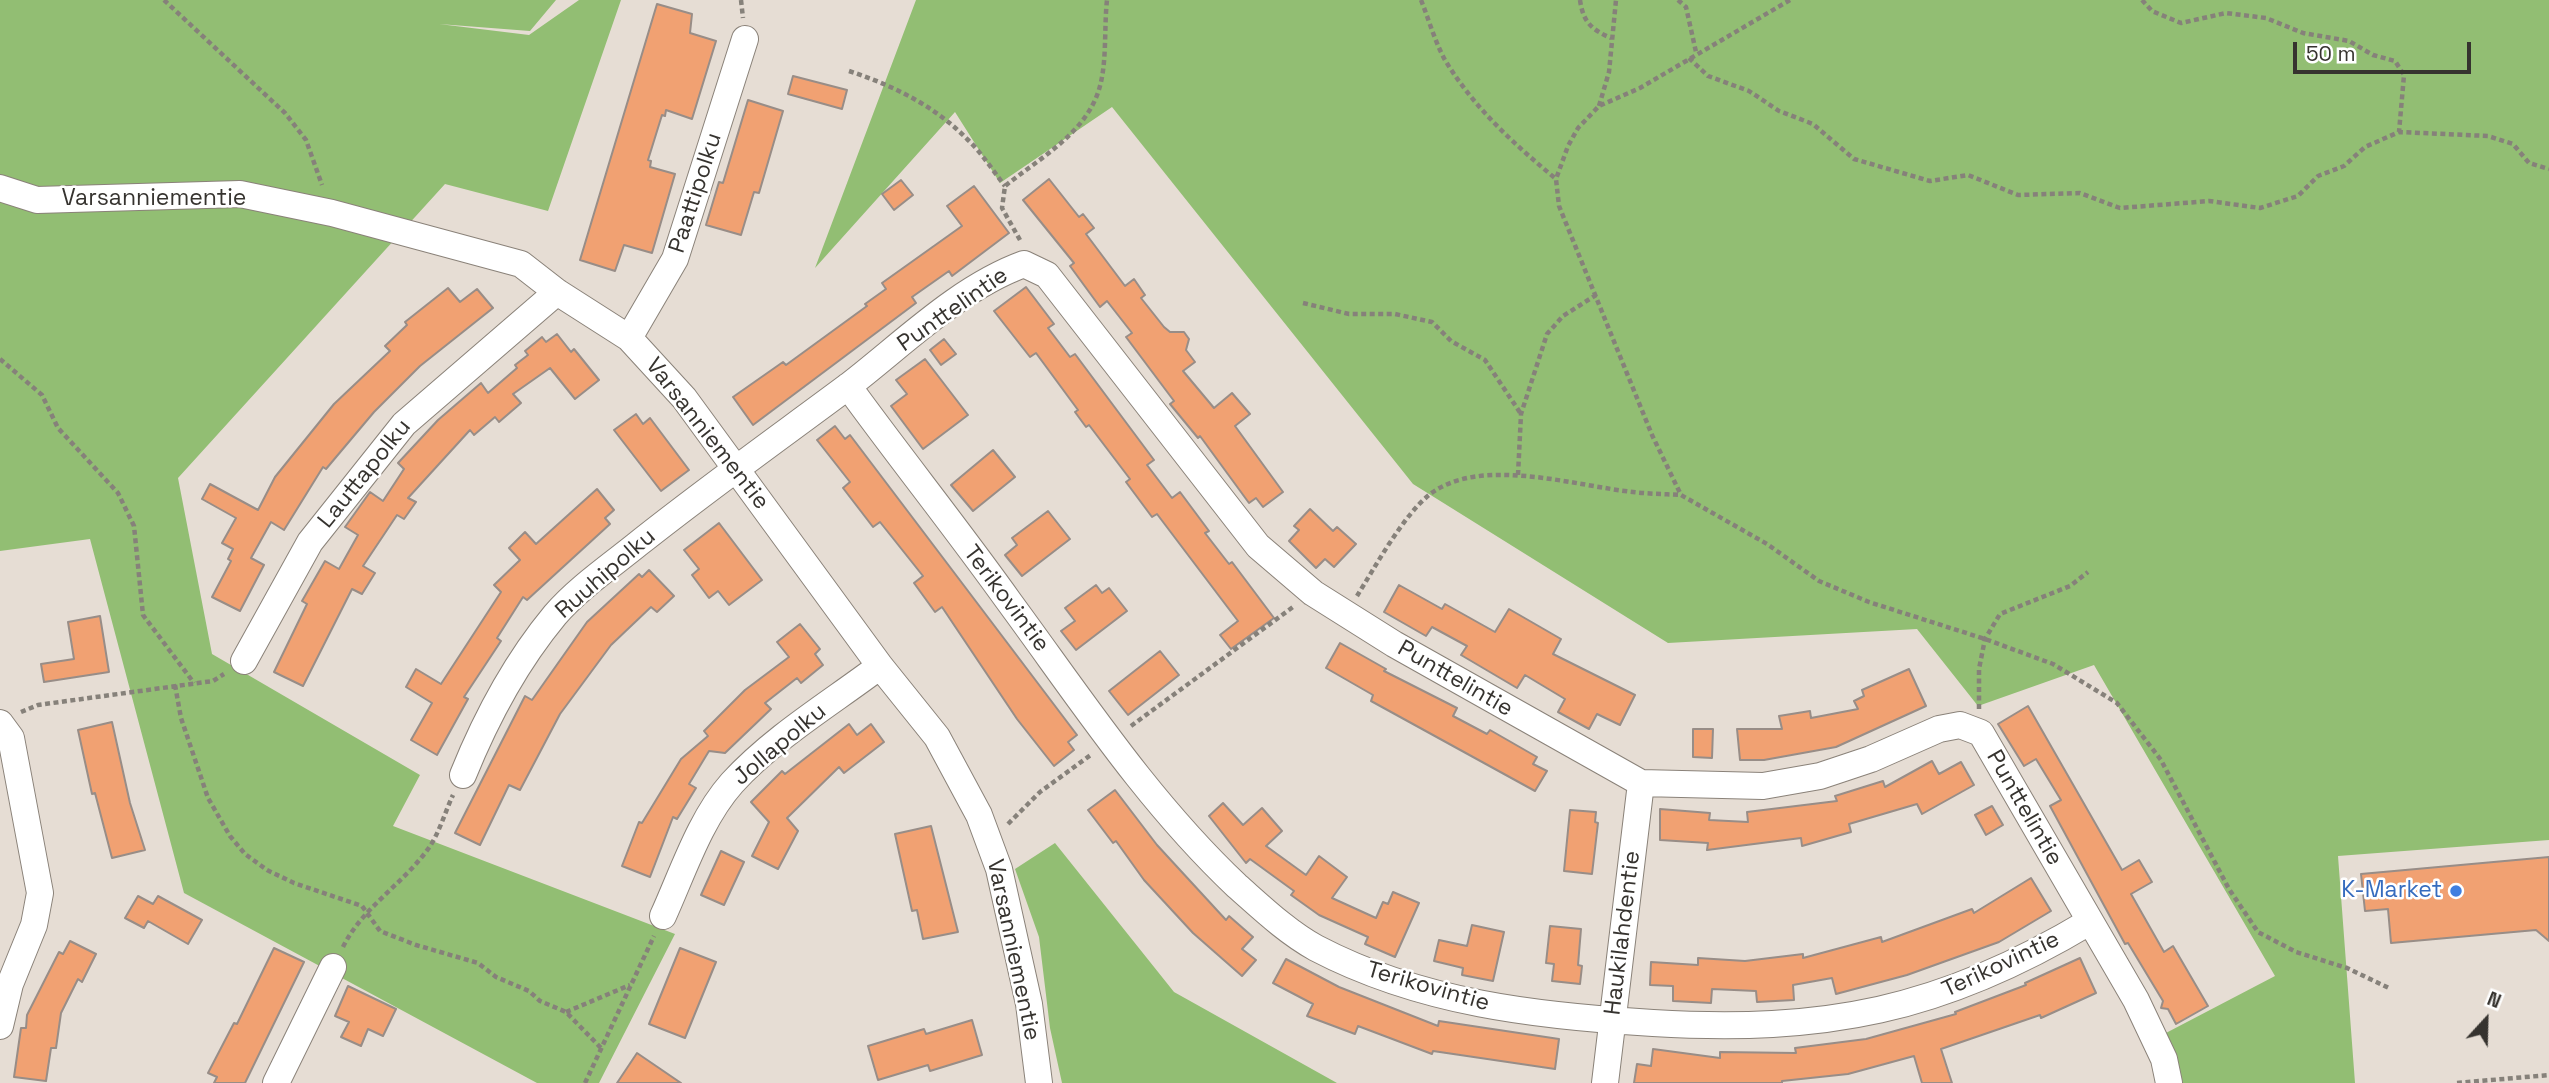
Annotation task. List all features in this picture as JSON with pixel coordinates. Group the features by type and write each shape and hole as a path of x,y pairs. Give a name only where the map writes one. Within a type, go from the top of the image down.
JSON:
{"street":[{"name":"Paattipolku","path":"629,338 675,260 746,40"},
{"name":"Varsanniementie","path":"0,188 37,200 240,194 332,213 521,264 557,292 629,338 684,398 880,666 937,737 979,815 995,858 1029,1004 1039,1083"},
{"name":"Punttelintie","path":"734,468 848,386 961,299 1001,272 1024,264 1047,275 1258,546 1313,593 1394,645 1641,783 1763,786 1820,776 1871,759 1939,729 1960,725 1981,733 2136,1000 2164,1059 2169,1083"},
{"name":"Lauttapolku","path":"244,661 278,594 310,542 404,424 557,292"},
{"name":"Terikovintie","path":"848,386 1111,741 1186,835 1268,915 1312,946 1381,978 1438,995 1511,1009 1612,1021 1727,1027 1854,1017 1963,986 2089,922"},
{"name":"Ruuhipolku","path":"463,775 484,722 556,614 734,468"},
{"name":"Jollapolku","path":"663,916 706,822 732,784 762,755 880,666"},
{"path":"0,1026 10,984 34,925 40,893 6,719"},
{"name":"Haukilahdentie","path":"1605,1083 1641,783"},
{"path":"276,1083 333,967"}],"path":[{"path":"164,0 285,113 306,140 332,213"},
{"path":"1024,264 1024,247 1002,208 1005,186 1071,135 1090,112 1101,85 1107,0"},
{"path":"1421,0 1444,58 1466,92 1510,141 1556,180"},
{"path":"1580,0 1583,16 1593,30 1611,38"},
{"path":"1599,106 1609,72 1616,0"},
{"path":"1678,0 1686,7 1696,52"},
{"path":"1681,495 1652,435 1559,206 1556,180 1578,128 1599,106 1640,88 1696,52 1790,0"},
{"path":"2142,0 2152,11 2181,23 2226,13 2266,18 2302,33 2349,41 2373,55 2395,61 2404,75 2399,132"},
{"path":"1689,58 1708,76 1749,92 1779,111 1813,124 1854,159 1930,181 1968,175 2018,195 2080,193 2120,208 2208,201 2260,208 2298,196 2318,176 2344,166 2365,147 2399,132 2488,136 2513,144 2529,163 2549,169"},
{"path":"849,71 882,81 918,100 967,139 1005,186"},
{"path":"1518,475 1521,414 1547,334 1563,316 1596,295"},
{"path":"1303,303 1349,314 1395,314 1432,322 1451,341 1485,360 1521,414"},
{"path":"0,359 42,395 58,428 118,493 134,526 143,615 194,683"},
{"path":"1346,614 1392,541 1428,496 1449,484 1518,475 1632,492 1681,495 1767,544 1819,581 1869,602 2053,664 2117,703 2161,761 2229,889 2258,932 2297,952 2347,968 2391,989"},
{"path":"1971,729 1980,704 1979,669 1985,639 2000,614 2070,586 2088,572"},
{"path":"995,858 1004,828 1040,792 1313,593"},
{"path":"6,719 38,705 213,681 244,661"},
{"path":"175,685 181,718 208,798 230,836 245,854 267,870 362,906 380,931 416,946 478,963 496,977 529,991 540,1001 566,1012 601,1048"},
{"path":"333,967 348,936 429,848 463,775"},
{"path":"585,1083 663,916"},
{"path":"566,1012 631,985"},
{"path":"2457,1083 2549,1075"}],"green space":[{"path":"0,0 556,0 530,31 439,24 529,35 579,0 621,0 548,211 445,184 178,478 212,654 420,775 393,826 675,934 599,1083 537,1083 184,893 90,539 0,551"},
{"path":"916,0 2549,0 2549,840 2338,856 2355,1083 2183,1083 2164,1034 2275,976 2094,665 1978,706 1917,629 1668,643 1413,484 1112,107 1000,183 955,112 815,268"},
{"path":"1055,843 1174,992 1337,1083 1062,1083 1050,1028 1039,937 1015,869"}],"building":[{"path":"657,4 692,14 690,33 716,41 692,119 666,110 648,160 651,161 650,167 675,174 652,253 624,245 615,271 580,260"},
{"path":"793,76 847,90 842,109 788,94"},
{"path":"748,100 783,111 759,193 754,192 741,235 706,225 719,182 723,183"},
{"path":"1049,179 1079,217 1083,214 1094,228 1086,234 1125,286 1134,279 1145,295 1141,298 1164,327 1170,332 1184,332 1189,339 1186,350 1195,362 1183,371 1214,408 1232,393 1250,414 1235,426 1283,492 1263,507 1256,498 1249,503 1200,436 1198,438 1170,404 1174,401 1126,337 1132,333 1107,301 1100,307 1070,266 1074,263 1023,200"},
{"path":"901,180 913,195 894,210 882,194"},
{"path":"974,186 1009,233 952,276 949,271 912,297 916,303 753,425 733,397 783,362 786,365 867,306 865,304 886,289 882,283 962,226 947,206"},
{"path":"1026,287 1054,324 1048,328 1070,357 1075,354 1154,460 1147,465 1172,498 1180,492 1209,531 1205,533 1229,564 1232,562 1274,618 1231,649 1220,635 1238,621 1157,514 1152,517 1126,482 1130,479 1089,425 1086,427 1075,412 1078,410 1036,353 1030,357 994,311"},
{"path":"448,288 460,302 477,289 493,308 420,366 374,412 326,469 323,467 284,530 271,522 251,558 264,565 240,611 212,597 231,561 228,559 233,549 222,543 236,518 202,499 210,484 258,510 275,477 334,404 390,351 385,346 407,325 405,322"},
{"path":"557,334 571,352 574,349 599,380 575,399 550,368 513,394 521,403 499,422 495,417 474,435 470,430 408,498 416,502 404,519 397,515 363,566 375,573 362,594 352,589 303,686 274,672 307,604 302,601 325,561 339,569 358,535 345,527 370,492 383,501 404,469 398,463 438,420 481,383 488,393 517,368 515,365 528,355 525,351 542,337 546,342"},
{"path":"944,339 956,354 941,365 930,350"},
{"path":"925,359 968,415 923,449 891,406 907,394 896,380"},
{"path":"636,414 643,424 650,418 689,470 661,491 614,430"},
{"path":"835,426 845,439 850,435 1077,735 1068,742 1074,750 1054,766 1017,719 942,607 935,612 914,583 923,576 880,522 873,527 843,488 850,482 817,440"},
{"path":"993,450 1015,477 973,511 951,485"},
{"path":"597,489 614,510 605,518 610,524 527,600 523,597 497,638 501,641 464,697 468,699 437,755 411,740 432,703 406,687 416,669 441,684 501,592 494,585 520,560 509,548 525,532 536,544"},
{"path":"1310,509 1333,531 1337,527 1356,544 1334,567 1325,559 1316,568 1289,541 1299,530 1294,526"},
{"path":"1048,511 1070,539 1022,576 1005,555 1017,545 1012,538"},
{"path":"719,523 762,580 729,605 718,591 709,598 692,575 699,569 684,550"},
{"path":"649,570 674,596 657,612 651,607 611,645 560,714 520,790 509,785 480,845 455,833 525,696 532,700 587,622 639,574 642,577"},
{"path":"1096,585 1102,593 1109,588 1127,611 1076,650 1061,631 1075,621 1065,608"},
{"path":"1399,585 1442,609 1445,604 1495,632 1509,609 1561,639 1553,654 1635,695 1620,725 1597,714 1589,729 1558,712 1565,699 1525,675 1517,688 1461,655 1467,646 1432,627 1426,636 1384,612"},
{"path":"100,616 109,672 44,682 41,664 74,659 68,622"},
{"path":"800,624 820,649 815,654 823,665 801,683 797,678 765,703 771,709 725,753 709,751 689,784 696,788 677,819 673,817 650,877 622,866 639,822 642,823 681,759 708,736 704,731 745,690 789,657 777,642"},
{"path":"1340,643 1386,669 1384,671 1457,708 1453,716 1487,734 1490,730 1537,757 1533,764 1547,771 1535,791 1371,701 1373,695 1326,668"},
{"path":"1160,651 1179,675 1128,715 1109,691"},
{"path":"1909,669 1926,706 1836,747 1764,760 1740,760 1737,729 1782,729 1779,716 1810,711 1811,718 1858,709 1854,701 1864,696 1862,690"},
{"path":"2028,706 2122,870 2139,860 2152,882 2131,894 2164,952 2173,946 2208,1006 2176,1024 2168,1009 2161,1008 2163,1001 2128,943 2125,944 2050,806 2061,800 2036,759 2024,766 1998,724"},
{"path":"112,722 130,803 145,850 112,858 95,793 92,794 78,730"},
{"path":"849,724 857,735 871,724 884,742 844,773 839,767 787,818 798,831 778,869 752,856 769,822 751,802 782,771 785,774"},
{"path":"1693,729 1713,729 1712,758 1693,757"},
{"path":"1932,761 1939,774 1961,762 1974,785 1922,814 1917,804 1849,824 1851,832 1802,846 1801,838 1707,850 1708,843 1660,840 1660,809 1710,813 1709,820 1748,822 1747,812 1837,801 1835,796 1883,781 1885,787"},
{"path":"1115,790 1157,845 1226,920 1229,916 1253,937 1242,949 1256,960 1242,976 1193,933 1144,880 1116,841 1113,843 1088,810"},
{"path":"1223,803 1243,825 1262,808 1282,831 1266,846 1306,875 1319,856 1347,877 1332,898 1376,918 1383,902 1388,904 1393,892 1419,903 1395,957 1365,944 1368,937 1319,915 1291,895 1294,891 1250,859 1246,863 1209,816"},
{"path":"1992,806 2003,825 1986,835 1975,815"},
{"path":"1570,810 1596,812 1595,822 1598,823 1592,874 1564,871"},
{"path":"931,826 958,932 923,939 917,910 912,911 895,834"},
{"path":"721,851 744,862 724,905 701,895"},
{"name":"K-Market","path":"2549,857 2549,941 2536,930 2391,943 2388,909 2365,911 2361,874"},
{"path":"2031,878 2051,911 1999,942 1907,975 1836,994 1832,978 1793,985 1794,1000 1757,1002 1756,991 1712,989 1711,1003 1673,1001 1673,986 1650,985 1651,962 1698,965 1698,958 1745,961 1803,954 1803,958 1881,937 1882,942 1972,909 1974,913"},
{"path":"138,896 153,904 158,896 202,920 188,944 148,921 144,928 125,918"},
{"path":"1472,925 1504,932 1493,981 1462,975 1463,968 1434,961 1439,940 1467,946"},
{"path":"1550,926 1581,929 1578,965 1582,966 1580,984 1552,981 1554,964 1546,963"},
{"path":"70,941 96,954 82,982 78,979 61,1013 56,1048 51,1048 46,1081 14,1077 21,1028 26,1028 27,1015 59,952 63,954"},
{"path":"274,948 304,962 245,1083 214,1083 217,1077 208,1073 234,1023 237,1024"},
{"path":"680,948 716,962 685,1038 649,1024"},
{"path":"2080,958 2096,993 2041,1018 2040,1015 1941,1049 1952,1083 1922,1083 1914,1056 1848,1074 1782,1083 1634,1083 1637,1064 1651,1066 1653,1049 1720,1058 1720,1052 1796,1053 1795,1048 1866,1039 1956,1014 1955,1012 2026,985 2025,983"},
{"path":"1286,959 1339,987 1438,1026 1439,1021 1559,1039 1555,1069 1433,1051 1432,1054 1358,1026 1355,1034 1307,1016 1313,1004 1273,983"},
{"path":"348,986 396,1009 383,1036 368,1029 361,1046 341,1037 349,1022 335,1016"},
{"path":"972,1020 982,1055 930,1071 928,1065 878,1080 868,1046 924,1029 926,1034"},
{"path":"637,1053 681,1083 617,1083"}],"place":[{"name":"K-Market","path":"2456,891"}]}
